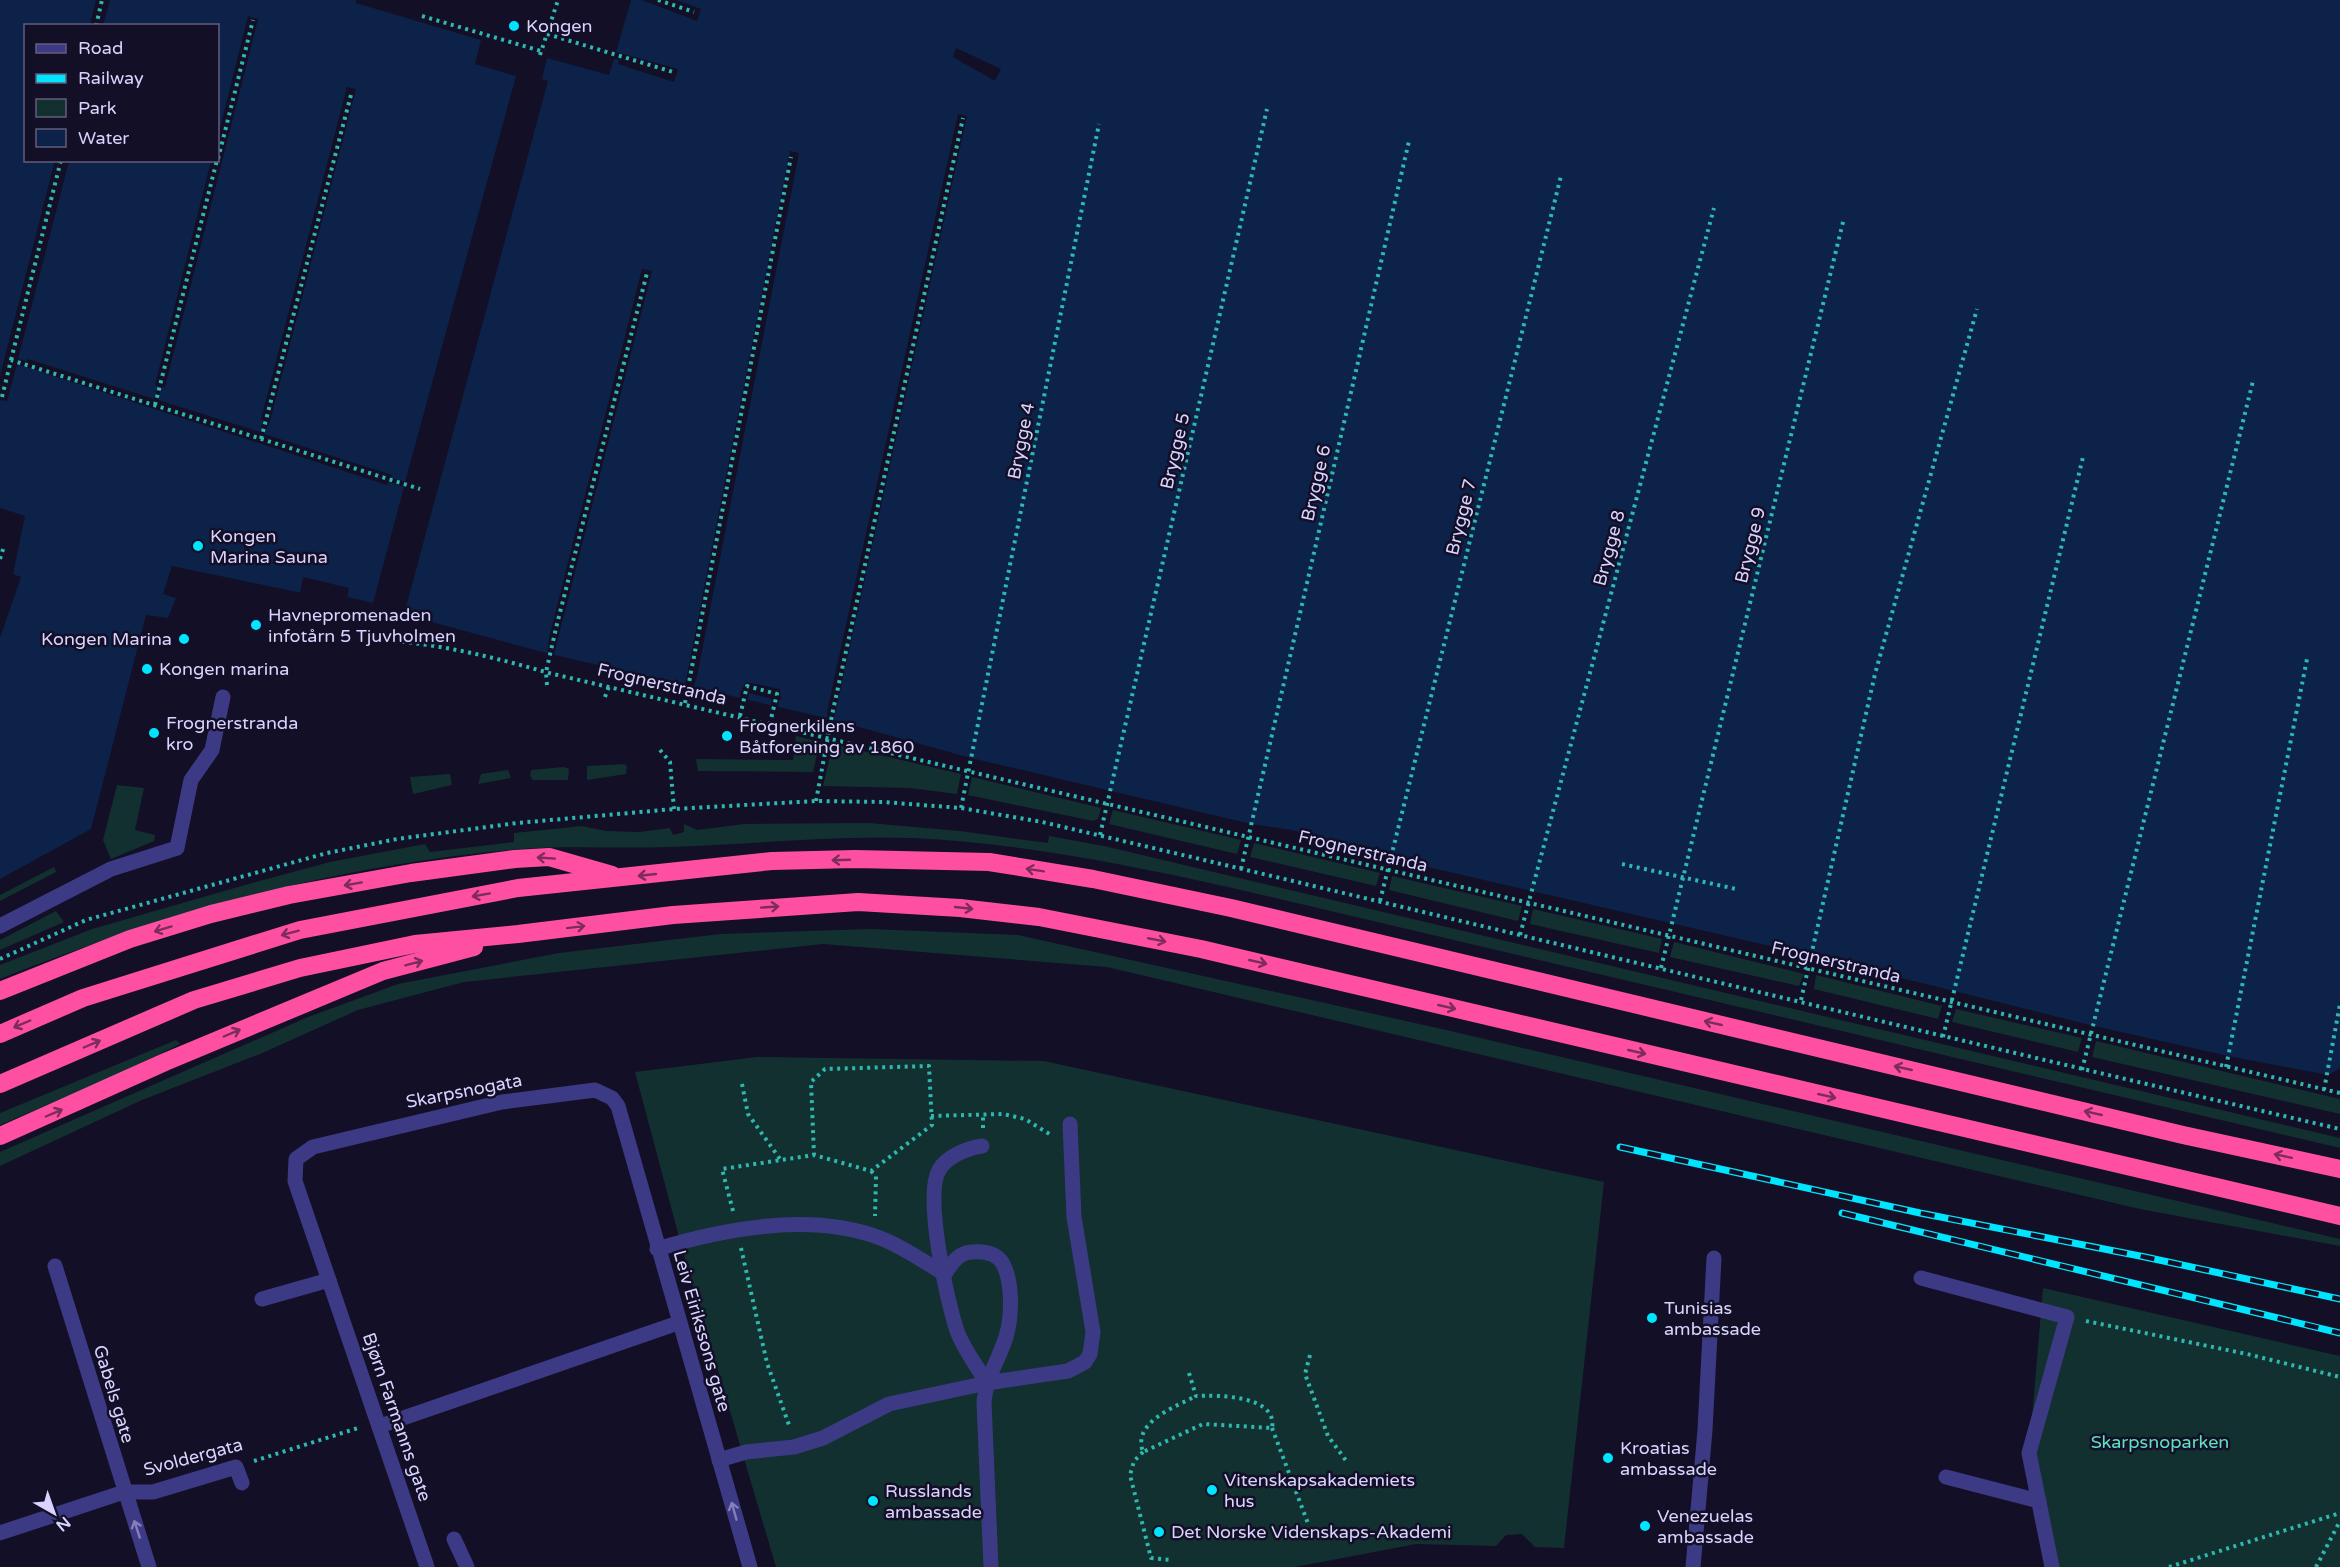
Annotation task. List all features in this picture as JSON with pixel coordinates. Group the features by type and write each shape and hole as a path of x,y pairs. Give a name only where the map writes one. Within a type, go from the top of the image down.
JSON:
{"highway":[{"path":"0,991 130,939 211,914 289,896 400,875 515,859 549,857 623,877"},
{"path":"0,1034 83,998 300,930 518,888 772,861 855,859 989,862 1093,879 1231,908 2183,1135 2340,1169"},
{"path":"0,1084 194,1000 300,968 415,944 674,915 858,902 960,908 1039,917 1201,949 2340,1216"},
{"path":"0,1136 175,1057 383,971 518,934"}],"street":[{"path":"0,926 111,869 177,848 191,780 212,750 223,697"},
{"name":"Skarpsnogata","path":"314,1147 502,1102 583,1090 606,1093 618,1106"},
{"name":"Leiv Eirikssons gate","path":"618,1106 678,1323 750,1567"},
{"path":"719,1460 746,1452 804,1444 824,1438 857,1418 889,1404 987,1383 1068,1371 1084,1362 1090,1354 1093,1332 1074,1217 1070,1130"},
{"path":"982,1146 971,1148 950,1159 938,1172 933,1199 945,1274 958,1333 987,1383"},
{"name":"Bjørn Farmanns gate","path":"314,1147 296,1159 295,1181 427,1567"},
{"path":"657,1249 738,1230 776,1226 821,1226 853,1229 874,1236 945,1274"},
{"path":"945,1274 954,1259 969,1252 991,1253 1003,1263 1010,1308 1006,1335 987,1383 984,1402 991,1567"},
{"path":"1693,1567 1706,1430 1714,1258"},
{"name":"Gabels gate","path":"55,1266 149,1567"},
{"path":"1921,1278 2067,1317 2029,1453 2052,1567"},
{"path":"262,1299 329,1280"},
{"path":"380,1426 678,1323"},
{"path":"236,1467 242,1483"},
{"name":"Svoldergata","path":"0,1533 124,1492 153,1492 236,1467"},
{"path":"1946,1477 2039,1501"},
{"path":"454,1539 467,1567"}],"path":[{"path":"96,24 102,0"},
{"path":"422,16 541,53 558,0"},
{"path":"658,0 694,12"},
{"path":"219,152 253,20"},
{"path":"547,34 673,72"},
{"path":"261,439 352,91"},
{"name":"Brygge 5","path":"1100,835 1267,109"},
{"path":"816,801 827,737 963,118"},
{"name":"Brygge 4","path":"961,808 1099,124"},
{"name":"Brygge 6","path":"1241,869 1409,141"},
{"path":"685,703 791,157"},
{"path":"2,397 61,162"},
{"path":"155,405 216,162"},
{"name":"Brygge 7","path":"1380,901 1561,176"},
{"name":"Brygge 8","path":"1520,935 1714,208"},
{"name":"Brygge 9","path":"1661,968 1844,218"},
{"path":"547,685 546,672 646,273"},
{"path":"1801,1000 1810,969 1875,674 1977,309"},
{"path":"11,360 420,489"},
{"path":"2082,1070 2253,381"},
{"path":"1943,1037 2083,457"},
{"path":"0,559 3,546"},
{"name":"Frognerstranda","path":"379,640 403,641 487,655 546,672 770,723 1108,805 1951,1004 2092,1033 2340,1093"},
{"path":"2226,1067 2307,659"},
{"path":"605,697 609,686"},
{"path":"740,716 747,686 777,694 770,723"},
{"path":"670,708 672,700"},
{"path":"660,750 670,762 674,808"},
{"path":"1622,864 1736,889"},
{"path":"0,959 86,920"},
{"path":"2324,1090 2340,1004"},
{"path":"814,1155 811,1082 825,1069 929,1066 932,1125 871,1171"},
{"path":"742,1084 748,1114 780,1159"},
{"path":"932,1116 1003,1114 1024,1119 1046,1134 1070,1130"},
{"path":"787,1417 767,1363 738,1230 722,1169 814,1155 871,1171 876,1176 874,1236"},
{"path":"2067,1317 2247,1354 2340,1377"},
{"path":"1310,1355 1305,1374 1328,1436 1347,1462"},
{"path":"1189,1373 1196,1396"},
{"path":"1143,1452 1140,1436 1145,1428 1196,1396 1228,1396 1258,1404 1270,1413 1274,1420 1272,1428 1309,1526"},
{"path":"1170,1560 1151,1558 1130,1475 1134,1461 1143,1452 1203,1424 1272,1428"},
{"name":"Svoldergata","path":"236,1467 362,1427"},
{"path":"2169,1567 2340,1513"},
{"path":"2316,1567 2340,1521"}],"green space":[{"path":"796,736 820,742 813,772 698,771 696,759 793,760"},
{"path":"833,744 961,774 957,794 910,788 823,786"},
{"path":"624,764 627,766 626,774 587,780 587,766"},
{"path":"564,767 569,769 568,780 533,780 530,776 531,770"},
{"path":"508,770 511,778 478,784 481,774"},
{"path":"450,774 452,785 413,794 410,777"},
{"path":"972,777 1101,808 1098,819 1093,821 968,795"},
{"path":"117,785 144,788 135,830 155,835 154,841 111,859 103,840"},
{"path":"1113,810 1241,840 1237,854 1109,824"},
{"path":"869,823 960,831 1048,843 1049,836 1104,846 2340,1138 2340,1148 1150,870 1032,850 912,838 851,838 667,847 549,848 444,857 314,880 187,913 124,933 0,979 0,965 92,929 330,862 425,844 430,852 514,842 514,833 582,826 606,831 639,832 670,828 673,835 684,832 684,824 697,830 744,824"},
{"path":"1254,843 1380,873 1376,886 1250,857"},
{"path":"54,867 56,872 0,901 0,895"},
{"path":"1392,876 1522,906 1518,921 1389,890"},
{"path":"1533,909 1662,939 1659,953 1530,924"},
{"path":"56,911 64,922 0,950 0,940"},
{"path":"871,929 1018,935 1442,1029 2340,1239 2340,1246 2140,1209 1107,967 823,944 464,982 358,1010 260,1054 142,1100 0,1166 0,1152 308,1017 398,984 559,953 720,934"},
{"path":"1674,942 1804,974 1799,986 1670,957"},
{"path":"1816,975 1942,1006 1938,1019 1814,989"},
{"path":"1956,1009 2082,1038 2078,1052 1952,1022"},
{"path":"176,1040 180,1044 114,1076 0,1125 0,1113"},
{"path":"2096,1041 2340,1099 2340,1114 2092,1057"},
{"path":"757,1057 1044,1061 1604,1182 1564,1548 1535,1547 1522,1534 1506,1535 1496,1546 1416,1544 1295,1567 776,1567 683,1252 635,1072"},
{"name":"Skarpsnoparken","path":"2043,1288 2340,1356 2340,1567 2055,1567 2029,1453"}],"water":[{"path":"0,0 2340,0 2340,1068 2328,1075 2228,1056 2094,1026 1813,956 1389,858 1292,830 1251,824 971,758 826,718 542,652 402,614 172,566 163,594 176,598 168,618 146,615 91,829 0,879 0,638 21,577 13,574 25,516 0,508"}],"pier":[{"path":"96,0 110,0 103,24 90,24"},
{"path":"356,0 631,0 616,52 678,69 674,82 618,64 619,60 614,59 609,75 547,58 542,79 548,81 403,618 370,613 370,610 300,595 303,577 349,588 347,597 373,603 404,487 389,482 387,485 17,364 7,401 0,400 0,376 54,162 69,162 18,359 27,361 28,359 154,399 158,386 155,385 211,162 219,162 219,132 248,16 258,19 165,387 162,387 158,400 260,432 263,420 261,419 347,87 356,89 270,421 264,434 392,475 391,478 405,482 516,76 475,64 481,40 356,3"},
{"path":"642,0 676,0 701,9 697,21"},
{"path":"956,48 1001,69 995,81 953,57"},
{"path":"958,114 967,116 833,723 827,721 828,707"},
{"path":"790,151 799,153 692,692 684,690"},
{"path":"642,269 652,271 553,658 547,656 549,638"},
{"path":"746,682 780,689 781,700 779,700 777,710 770,709 772,699 749,693 747,704 739,702"}],"railway":[{"path":"1620,1147 1920,1213 2145,1257 2340,1299"},
{"path":"1842,1213 2340,1333"}],"place":[{"name":"Kongen","path":"514,26"},
{"name":"Kongen Marina Sauna","path":"198,546"},
{"name":"Havnepromenaden infotårn 5 Tjuvholmen","path":"256,625"},
{"name":"Kongen Marina","path":"184,639"},
{"name":"Kongen marina","path":"147,669"},
{"name":"Frognerstranda kro","path":"154,733"},
{"name":"Frognerkilens Båtforening av 1860","path":"727,736"},
{"name":"Tunisias ambassade","path":"1652,1318"},
{"name":"Kroatias ambassade","path":"1608,1458"},
{"name":"Vitenskapsakademiets hus","path":"1212,1490"},
{"name":"Russlands ambassade","path":"873,1501"},
{"name":"Venezuelas ambassade","path":"1645,1526"},
{"name":"Det Norske Videnskaps-Akademi","path":"1159,1532"}]}
